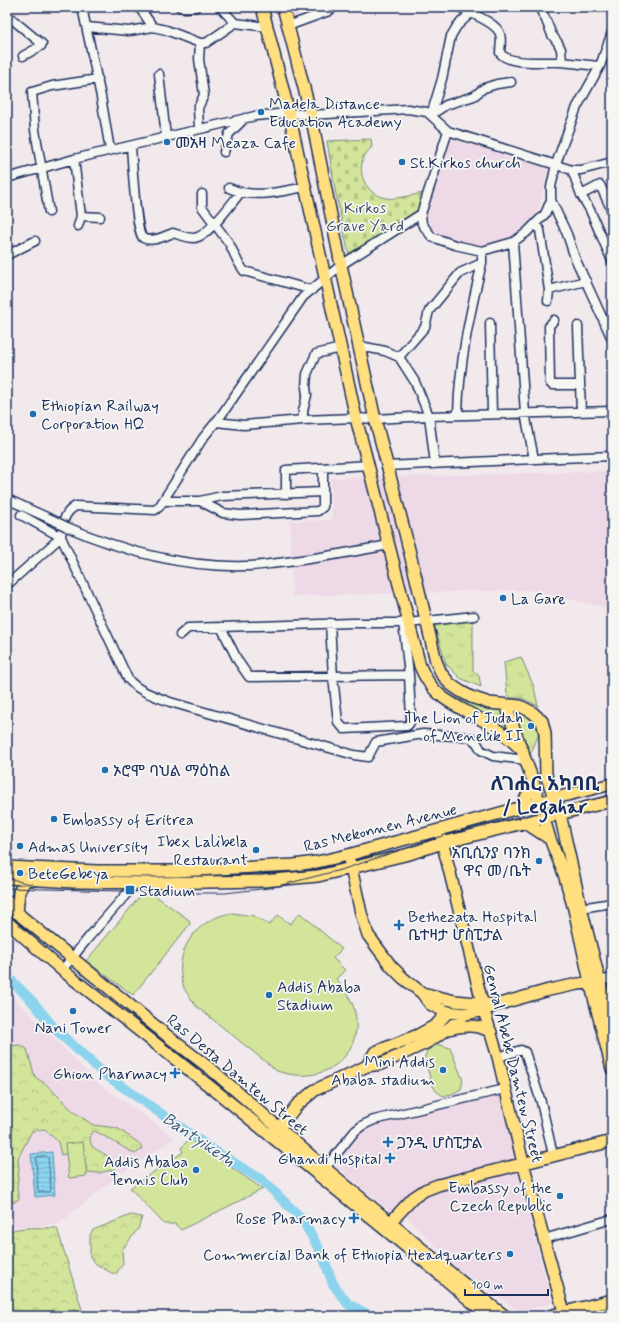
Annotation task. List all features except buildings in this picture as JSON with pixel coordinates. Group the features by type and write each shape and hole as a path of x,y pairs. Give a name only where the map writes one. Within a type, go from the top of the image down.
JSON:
{"main road":[{"path":"262,7 289,113 356,418 389,545 406,623 420,666 428,683 439,694 454,706 484,721 509,737 525,755"},
{"path":"283,7 311,116 386,466 405,533 436,660 441,673 450,684 471,697 490,703 520,706 532,712 542,721 545,733 546,775 560,814 581,908 595,982"},
{"path":"507,705 510,718 525,755 550,838 564,874 610,1034 612,1069"},
{"path":"546,775 551,782 565,792 573,795"},
{"path":"521,808 533,784"},
{"name":"Ras Mekonnen Avenue","path":"10,866 97,871 197,870 294,865 317,862 612,784"},
{"name":"Ras Mekonnen Avenue","path":"7,878 136,883 200,883 279,880 318,876 409,854 524,822 612,801"},
{"path":"564,834 573,811"},
{"path":"524,822 550,838"},
{"name":"Genral Abebe Damtew Street","path":"439,830 498,1057 523,1163 564,1312"},
{"path":"348,855 361,913 368,935 391,966 422,993 430,1004 448,1012 465,1014"},
{"path":"17,913 19,892 26,879"},
{"name":"Ras Desta Damtew Street","path":"7,901 17,913 212,1070 278,1128 322,1172"},
{"name":"Ras Desta Damtew Street","path":"7,922 62,970 222,1096 270,1136 322,1172 387,1226 484,1314"},
{"path":"270,1136 297,1105 315,1090 367,1066 381,1064 426,1043 448,1029 465,1014 484,1007 549,990 595,982"},
{"path":"422,993 484,1007"},
{"path":"367,1066 375,1052 418,1035 436,1024 448,1012"},
{"path":"448,1029 458,1026 474,1025 491,1032"},
{"path":"387,1226 413,1198 438,1184 612,1141"},
{"name":"Ras Desta Damtew Street","path":"387,1226 448,1269 470,1289 505,1316"},
{"path":"549,1316 612,1300"},
{"path":"594,1316 612,1312"}],"street":[{"path":"7,10 10,7"},
{"path":"82,7 98,79 110,150"},
{"path":"139,7 153,27"},
{"path":"180,7 196,7"},
{"path":"220,7 235,23"},
{"path":"288,26 329,11 334,7"},
{"path":"461,7 474,10 500,32 500,53 502,56 511,60 562,62 600,66"},
{"path":"539,7 552,36 561,49 562,62"},
{"path":"431,115 442,78 451,36 457,26 474,10"},
{"path":"7,15 42,44 23,56"},
{"path":"87,27 128,31 153,27 166,30 200,43 206,43 235,23 268,26"},
{"path":"448,131 422,214 422,224 432,237 455,245 482,251 513,242 526,233 545,214 551,200 551,187 556,164 572,117 600,66 612,32"},
{"path":"199,128 198,108 204,95 199,59 200,43"},
{"path":"159,74 166,137"},
{"path":"49,212 35,130 32,92 52,86 98,79"},
{"path":"431,115 446,105 474,96 484,88 511,82"},
{"path":"7,178 74,158 131,146 199,128 246,118 289,113 311,116 408,109 427,112 448,131 572,170 581,170 611,164"},
{"path":"224,152 229,134 246,118"},
{"path":"131,146 137,217 140,235 143,238 150,240 162,238 173,233 186,237 200,237 214,224 240,193"},
{"path":"74,158 81,216 78,226"},
{"path":"572,170 581,195 590,210 612,261"},
{"path":"581,195 600,185 612,211"},
{"path":"229,188 240,193 273,194 305,187"},
{"path":"202,194 202,207 229,244 244,271 312,290"},
{"path":"551,200 567,234 575,258 612,338"},
{"path":"422,214 342,265 303,297 216,422 203,438 159,507 155,510 76,506 70,509 67,514 62,525 61,537 128,680 145,693 170,702 262,729 361,756 368,757 376,742 423,734 471,738 477,743 480,750 493,756 525,755"},
{"path":"81,216 100,217"},
{"path":"535,224 540,230 549,290 548,301"},
{"path":"7,255 35,241"},
{"path":"513,242 525,413 534,459"},
{"path":"458,415 458,395 466,333 482,263 482,251"},
{"path":"399,357 425,327 429,310 460,273 482,263"},
{"path":"549,290 586,281"},
{"path":"554,320 549,326 550,383 552,386 580,385"},
{"path":"490,323 492,414"},
{"path":"578,326 581,412"},
{"path":"360,346 385,350 399,357 415,382 429,416 434,464"},
{"path":"303,420 303,411 307,395 307,374 316,354 341,348"},
{"path":"216,422 244,424 356,418 375,419 612,411"},
{"path":"386,466 612,456"},
{"path":"286,494 286,470 369,465"},
{"path":"200,501 223,513 240,515 318,511 323,507 323,468"},
{"path":"164,501 200,501 222,496 323,492"},
{"path":"7,499 55,522 98,540 125,549 184,563 248,566 313,559 389,545"},
{"path":"21,515 61,537"},
{"path":"7,585 61,537"},
{"path":"180,635 188,628 330,623 406,623 474,616"},
{"path":"330,623 333,677 338,722 344,729 407,726 409,724 411,720 406,623"},
{"path":"221,627 238,661 249,677 409,676"},
{"path":"62,970 136,883"},
{"path":"581,908 612,903"},
{"path":"595,982 612,978"},
{"path":"498,1057 521,1050 525,1052 541,1102 553,1155"},
{"path":"322,1172 356,1131 363,1125 374,1120 505,1089"},
{"path":"544,1239 612,1219"}],"shaded area":[{"path":"288,7 314,7 292,20"},
{"path":"449,137 549,165 538,213 511,238 480,249 436,237 424,211"},
{"path":"612,471 612,609 528,590 292,596 290,521 332,520 331,478"},
{"path":"7,991 97,1082 175,1138 118,1176 57,1225 7,1227"},
{"path":"505,1089 523,1163 427,1184 400,1213 394,1209 391,1212 328,1160 360,1123 421,1105 422,1107"},
{"path":"517,1170 552,1303 520,1312 454,1266 405,1215 420,1199 440,1188"}],"green space":[{"name":"Kirkos Grave Yard","path":"371,139 372,147 364,157 361,169 366,185 374,193 384,198 401,198 423,193 417,211 349,255 335,190 327,141"},
{"path":"473,620 473,670 479,676 481,687 460,678 446,664 434,624"},
{"path":"521,657 534,687 538,706 522,698 511,698 507,694 504,662"},
{"path":"463,697 500,707 507,729 461,703"},
{"path":"514,708 532,716 537,720 539,725 539,731 530,755 514,713"},
{"path":"146,889 189,920 190,924 133,995 86,961"},
{"name":"Addis Ababa Stadium","path":"232,913 254,916 269,925 278,915 290,924 300,913 342,949 333,958 345,970 336,979 350,998 356,1017 355,1035 348,1051 337,1064 320,1073 300,1075 277,1071 196,1006 188,995 184,988 181,975 181,962 184,950 198,929 219,916"},
{"path":"7,1036 10,1046 20,1045 27,1049 35,1077 46,1084 74,1112 93,1125 117,1128 139,1143 142,1149 135,1154 95,1131 91,1133 90,1138 92,1145 117,1163 115,1169 99,1173 87,1172 84,1155 69,1153 61,1155 58,1142 45,1129 32,1131 18,1158 19,1169 17,1188 19,1199 13,1203 7,1184"},
{"name":"Mini Addis Ababa stadium","path":"436,1045 450,1048 463,1080 461,1089 452,1094 443,1096 436,1091 424,1059 427,1051"},
{"name":"Addis Ababa Tennis Club","path":"189,1139 263,1189 181,1230 175,1224 164,1224 130,1188 183,1152 181,1148"},
{"path":"83,1142 87,1176 69,1178 65,1144"},
{"path":"131,1215 142,1217 138,1229 122,1250 123,1264 115,1275 96,1264 90,1257 90,1235 93,1230"},
{"path":"25,1228 57,1228 84,1316 7,1316 7,1232"}],"water":[{"path":"52,1152 55,1195 35,1197 31,1154"}],"waterway":[{"name":"Bantyiketu","path":"7,976 32,1001 55,1029 103,1073 213,1150 262,1180 302,1219 322,1254 333,1284 348,1304 371,1316"}],"tram line":[{"path":"7,888 196,893 225,893 270,888 344,869 454,832 612,795"},
{"path":"7,877 32,884"}],"place":[{"name":"Madela Distance Education Academy","path":"261,112"},
{"name":"መአዛ Meaza Cafe","path":"167,142"},
{"name":"St.Kirkos church","path":"402,162"},
{"name":"Ethiopian Railway Corporation HQ","path":"33,414"},
{"name":"La Gare","path":"503,598"},
{"name":"The Lion of Judah of Menelik II","path":"531,726"},
{"name":"ኦሮሞ ባህል ማዕከል","path":"105,770"},
{"name":"Embassy of Eritrea","path":"54,819"},
{"name":"Admas University","path":"20,846"},
{"name":"Ibex Lalibela Restaurant","path":"256,850"},
{"name":"አቢሲንያ ባንክ ዋና መ/ቤት","path":"539,861"},
{"name":"BeteGebeya","path":"20,873"},
{"name":"Stadium","path":"130,890"},
{"name":"Bethezata Hospital ቤተዛታ ሆስፒታል","path":"399,925"},
{"name":"Addis Ababa Stadium","path":"269,995"},
{"name":"Nani Tower","path":"73,1011"},
{"name":"Mini Addis Ababa stadium","path":"443,1070"},
{"name":"Ghion Pharmacy","path":"175,1073"},
{"name":"ጋንዲ ሆስፒታል","path":"388,1142"},
{"name":"Ghandi Hospital","path":"390,1158"},
{"name":"Addis Ababa Tennis Club","path":"196,1170"},
{"name":"Embassy of the Czech Republic","path":"560,1196"},
{"name":"Rose Pharmacy","path":"354,1218"},
{"name":"Commercial Bank of Ethiopia Headquarters","path":"510,1254"}],"district":[{"name":"ለገሐር አካባቢ / Legahar","path":"545,794"}]}
